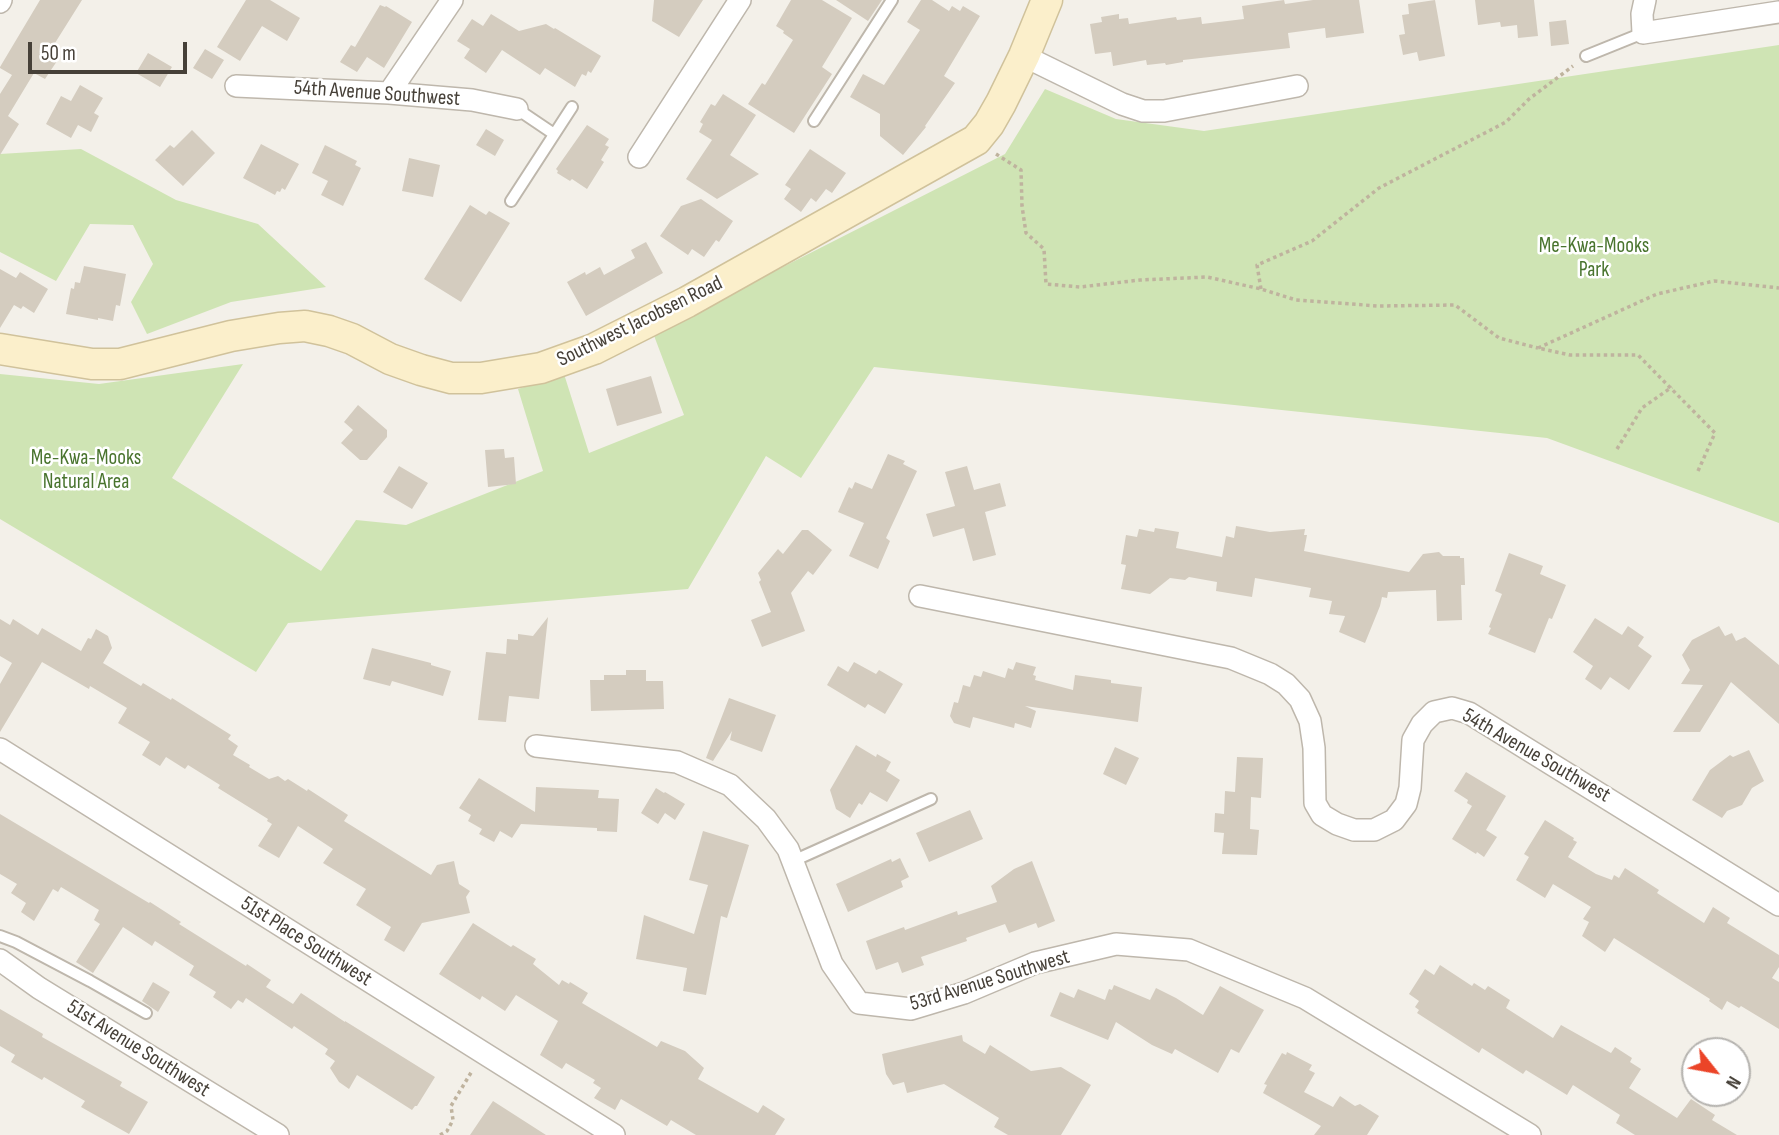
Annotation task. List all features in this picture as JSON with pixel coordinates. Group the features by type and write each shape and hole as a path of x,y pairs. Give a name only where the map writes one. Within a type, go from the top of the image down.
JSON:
{"street":[{"path":"389,93 452,0"},
{"path":"639,157 740,0"},
{"name":"Southwest Jacobsen Road","path":"0,349 92,364 120,364 230,337 279,328 305,327 352,338 390,359 451,378 481,378 541,368 594,349 687,302 976,140 995,114 1024,56 1047,0"},
{"path":"1645,0 1642,13 1643,33 1779,12"},
{"path":"1024,56 1122,104 1143,111 1164,111 1297,86"},
{"name":"54th Avenue Southwest","path":"236,86 389,93 472,100 517,109"},
{"name":"54th Avenue Southwest","path":"920,596 1231,658 1270,674 1286,684 1300,699 1310,721 1314,748 1315,803 1322,815 1336,824 1354,830 1374,830 1394,820 1406,804 1410,788 1413,740 1422,724 1434,712 1452,708 1469,713 1779,905"},
{"name":"53rd Avenue Southwest","path":"536,746 677,762 730,785 766,818 788,849 832,964 859,1003 911,1009 964,993 1035,963 1116,944 1189,950 1305,998 1530,1135"},
{"name":"51st Place Southwest","path":"0,749 614,1135"},
{"name":"51st Avenue Southwest","path":"0,960 39,988 278,1135"}],"lane":[{"path":"814,121 892,0"},
{"path":"1586,56 1643,33"},
{"path":"511,201 572,107"},
{"path":"517,109 554,134"},
{"path":"793,861 931,799"},
{"name":"51st Avenue Southwest","path":"0,936 90,981 146,1013"}],"path":[{"path":"1261,289 1257,265 1312,241 1379,188 1506,121 1529,99 1586,56"},
{"path":"976,140 1021,170 1026,233 1044,249 1046,284 1080,287 1140,279 1207,276 1296,300 1378,306 1455,306 1499,338 1570,355 1638,355 1715,433 1698,471"},
{"path":"1538,348 1657,294 1714,281 1779,288"},
{"path":"1617,449 1642,408 1671,387"},
{"path":"440,1135 447,1131 453,1120 451,1105 477,1064"}],"green space":[{"name":"Me-Kwa-Mooks Park","path":"1779,45 1779,523 1547,438 874,367 801,478 766,456 688,589 288,623 256,672 0,519 0,374 99,384 243,364 172,478 321,571 356,520 406,525 543,471 518,389 564,374 589,453 684,415 653,333 1005,154 1045,89 1116,119 1204,131"},
{"path":"81,149 176,200 258,224 326,287 231,302 147,334 131,302 153,264 133,225 90,224 56,281 0,252 0,154"}],"building":[{"path":"40,0 82,0 55,43 59,58 45,79 34,73 8,116 19,124 0,155 0,94 12,75 0,67"},
{"path":"246,0 270,0 300,18 287,41 262,26 240,61 217,47"},
{"path":"654,0 703,0 679,37 652,21"},
{"path":"791,0 822,0 852,18 822,67 832,74 794,133 748,104 762,83 765,85 793,40 776,26"},
{"path":"836,0 882,0 868,21"},
{"path":"921,0 932,0 949,11 952,6 960,11 963,6 980,16 944,76 955,83 926,127 903,155 880,136 880,114 850,97 863,74 884,85 920,30 907,22"},
{"path":"1284,0 1285,4 1313,0 1359,0 1364,33 1326,38 1325,28 1288,33 1290,48 1183,60 1166,65 1147,65 1146,60 1113,66 1111,52 1095,54 1090,24 1102,22 1101,17 1119,14 1119,19 1128,18 1129,24 1176,17 1177,20 1201,17 1202,24 1244,19 1242,6"},
{"path":"1435,0 1445,56 1419,61 1417,52 1403,55 1399,35 1405,34 1402,15 1409,14 1408,4"},
{"path":"1475,0 1534,0 1538,36 1518,38 1517,25 1501,27 1500,22 1478,25"},
{"path":"380,5 412,22 384,68 367,57 357,72 340,62 351,45 355,47"},
{"path":"491,14 519,31 546,24 601,56 591,73 588,71 586,76 582,74 575,87 545,68 540,75 502,50 486,73 464,58 470,49 457,41 472,19 483,26"},
{"path":"1566,20 1569,44 1551,46 1549,22"},
{"path":"205,49 224,60 212,79 193,68"},
{"path":"148,53 172,67 160,87 136,73"},
{"path":"80,85 103,98 94,113 99,116 91,132 78,125 71,138 46,124 61,96 71,101"},
{"path":"723,94 756,115 730,155 759,174 717,199 686,179 712,140 699,132 703,124 700,122 711,104 715,106"},
{"path":"587,125 609,139 605,145 609,147 601,160 604,162 587,189 557,173 556,169"},
{"path":"486,129 504,140 495,156 476,145"},
{"path":"192,130 215,153 183,186 155,160 170,145 174,148"},
{"path":"261,144 299,164 285,190 282,188 275,195 243,178"},
{"path":"325,145 357,161 355,165 361,168 343,206 321,195 328,181 312,173"},
{"path":"810,149 846,173 832,193 826,189 816,202 811,198 801,212 784,199 791,189 785,185"},
{"path":"409,158 440,165 433,197 402,191"},
{"path":"701,199 733,221 719,242 716,240 704,257 692,249 688,255 660,236 681,206"},
{"path":"470,205 486,215 489,211 510,223 461,302 424,279"},
{"path":"646,242 663,273 586,316 567,282 600,267 604,275 635,258 631,250"},
{"path":"84,266 126,274 120,306 116,305 113,321 66,314 71,288 74,289 75,282 80,283"},
{"path":"0,269 16,278 20,272 48,289 34,313 23,306 21,309 14,305 0,328"},
{"path":"651,376 662,413 617,426 606,389"},
{"path":"358,405 387,430 387,437 367,460 360,460 341,443 353,430 344,422"},
{"path":"504,449 505,458 514,457 516,484 488,487 485,450"},
{"path":"888,454 905,461 903,464 917,471 886,538 890,541 878,569 849,556 864,523 838,512 849,487 852,489 855,482 872,489"},
{"path":"399,466 428,483 412,509 383,492"},
{"path":"967,466 974,490 1000,483 1006,506 985,512 996,555 973,561 964,528 933,537 926,514 955,506 945,472"},
{"path":"1236,526 1270,532 1305,529 1304,535 1307,535 1304,551 1409,572 1423,554 1439,552 1443,556 1460,556 1464,558 1465,585 1461,585 1462,620 1437,621 1436,590 1388,592 1387,598 1382,597 1365,643 1339,632 1345,616 1329,614 1332,601 1309,597 1311,588 1255,578 1252,597 1216,591 1217,582 1189,577 1185,580 1170,578 1150,594 1121,589 1126,565 1121,564 1126,535 1137,537 1139,529 1154,532 1155,528 1179,532 1176,548 1222,557 1226,536 1234,538"},
{"path":"802,530 808,530 832,550 813,575 808,571 791,593 805,631 762,647 751,620 771,612 758,573 778,549 783,554"},
{"path":"1509,553 1543,566 1540,574 1566,585 1535,653 1488,634 1502,594 1495,591"},
{"path":"548,617 539,699 509,696 506,722 478,720 486,652 506,654 507,639 518,640 518,634 533,636"},
{"path":"1595,618 1622,635 1628,626 1644,637 1638,646 1652,656 1629,690 1610,677 1601,690 1585,679 1593,666 1573,652"},
{"path":"0,619 10,625 13,619 38,635 42,628 81,651 96,629 108,636 112,648 103,663 141,686 143,683 171,700 172,698 231,735 228,739 238,746 233,755 250,765 249,767 269,779 278,776 307,791 308,789 348,815 344,821 431,875 437,865 454,861 459,884 470,891 466,897 470,913 422,923 404,952 384,940 391,927 356,905 366,889 323,863 333,849 298,826 279,858 258,846 272,824 268,819 218,788 220,785 188,765 185,769 166,757 160,766 142,755 150,742 118,723 127,708 42,662 0,732 0,684 12,663 0,656"},
{"path":"1719,626 1725,636 1732,633 1736,641 1745,637 1779,665 1779,724 1731,682 1700,732 1673,732 1703,685 1681,684 1690,670 1682,655 1692,640"},
{"path":"372,648 451,671 443,696 392,681 390,686 363,679"},
{"path":"854,662 876,674 879,670 903,684 885,714 868,704 865,708 827,685 838,666 848,672"},
{"path":"1016,662 1036,667 1033,675 1036,676 1035,680 1073,690 1075,675 1142,687 1138,722 1025,706 1036,711 1031,728 1015,723 1014,728 973,717 970,728 954,723 950,716 954,702 958,703 963,685 970,687 974,675 981,677 983,671 1005,678 1008,668 1013,670"},
{"path":"626,670 646,670 646,681 663,681 664,709 591,711 590,680 604,680 604,675 626,675"},
{"path":"729,698 776,715 762,752 730,740 732,731 713,761 706,758"},
{"path":"856,745 891,762 886,771 900,780 887,802 870,792 850,818 836,809 830,790"},
{"path":"1115,747 1139,758 1126,785 1103,774"},
{"path":"1749,750 1764,781 1752,788 1742,805 1727,811 1722,818 1692,800 1710,770 1730,755 1733,757"},
{"path":"1237,757 1263,758 1261,798 1251,797 1250,829 1259,830 1257,855 1222,854 1224,833 1214,832 1215,813 1224,814 1225,791 1235,792"},
{"path":"1466,772 1506,796 1486,830 1497,837 1484,857 1452,839 1472,806 1454,791"},
{"path":"479,778 535,812 536,787 599,790 598,798 619,799 617,832 597,831 597,828 521,824 512,838 500,831 494,842 479,834 482,829 468,821 471,815 459,808"},
{"path":"656,788 685,804 675,820 665,813 658,824 641,813"},
{"path":"970,810 983,839 929,862 916,833"},
{"path":"0,814 150,902 181,922 179,924 246,966 247,964 271,980 266,987 293,1004 301,993 435,1077 417,1106 412,1110 357,1075 349,1089 339,1082 330,1068 335,1061 325,1054 328,1049 246,998 243,1003 238,1000 231,1009 213,997 216,992 189,975 194,966 155,941 152,946 123,927 93,973 76,962 100,924 94,920 99,910 61,887 58,892 53,889 34,921 21,912 26,903 11,893 17,884 0,874"},
{"path":"1545,820 1574,838 1577,842 1568,857 1596,874 1612,880 1614,875 1619,878 1625,868 1659,890 1657,893 1704,923 1713,907 1730,918 1727,923 1779,955 1779,967 1772,978 1779,982 1779,1029 1741,1006 1739,1008 1727,1001 1722,1010 1709,1001 1710,999 1614,938 1605,952 1582,936 1589,922 1583,919 1591,907 1553,884 1545,898 1516,880 1529,857 1524,854"},
{"path":"703,831 749,845 727,918 721,916 706,995 683,991 687,968 636,959 644,915 694,934 708,885 689,880"},
{"path":"900,858 909,877 901,881 903,887 848,912 836,884 891,859 892,862"},
{"path":"1032,861 1055,921 1038,928 1036,923 1009,933 1005,924 921,957 924,965 902,973 898,962 876,970 866,941 957,911 958,915 997,902 991,886 1014,869"},
{"path":"473,923 536,959 533,964 559,985 562,980 569,984 570,982 588,993 582,1003 657,1047 661,1041 685,1051 704,1068 698,1079 758,1113 763,1105 785,1119 775,1135 696,1135 671,1120 667,1126 621,1099 615,1110 594,1098 601,1088 593,1083 595,1080 566,1063 562,1069 540,1055 558,1021 516,995 505,1011 482,996 480,1000 439,974"},
{"path":"1440,965 1472,986 1474,983 1485,990 1488,986 1510,1000 1506,1008 1553,1038 1561,1025 1611,1053 1615,1047 1632,1058 1630,1062 1641,1069 1629,1088 1677,1118 1685,1107 1703,1107 1715,1115 1712,1120 1737,1135 1635,1135 1616,1123 1620,1115 1573,1085 1567,1095 1526,1070 1523,1074 1482,1048 1479,1053 1417,1013 1419,1010 1415,1007 1419,1001 1409,994 1425,969 1434,975"},
{"path":"153,982 170,992 158,1012 142,1001"},
{"path":"1114,985 1150,1000 1156,988 1203,1015 1220,986 1264,1010 1239,1053 1231,1049 1218,1073 1175,1049 1172,1054 1152,1045 1116,1022 1108,1040 1050,1016 1060,992 1074,998 1078,989 1105,1000 1109,989 1112,990"},
{"path":"0,1009 43,1034 42,1037 122,1082 120,1086 148,1102 129,1134 81,1107 85,1101 44,1077 42,1080 11,1062 15,1055 0,1046"},
{"path":"962,1035 963,1041 985,1054 990,1045 1031,1071 1061,1067 1091,1085 1061,1135 1008,1135 994,1127 999,1118 944,1084 907,1093 904,1082 893,1085 886,1074 882,1054"},
{"path":"1287,1052 1312,1065 1309,1070 1315,1073 1304,1092 1333,1107 1340,1096 1379,1116 1367,1135 1314,1135 1321,1126 1263,1093 1267,1085 1264,1084 1282,1053 1286,1055"},
{"path":"493,1101 546,1135 470,1135"}],"park label":[{"name":"Me-Kwa-Mooks Natural Area","path":"86,471"}]}
